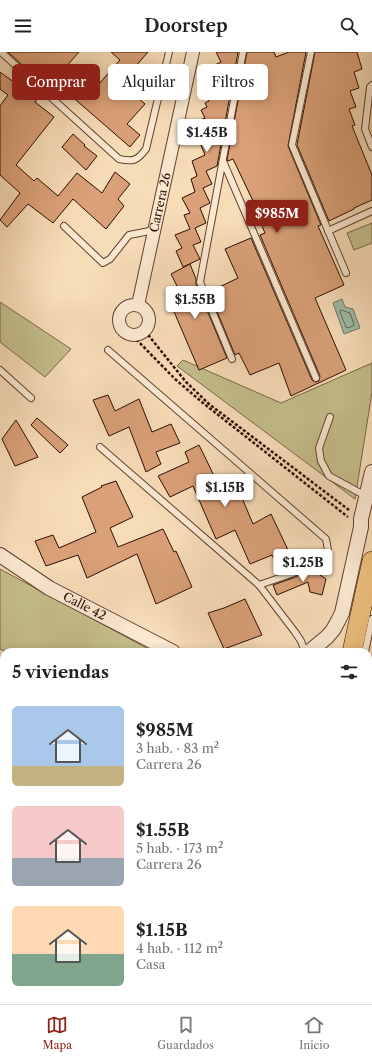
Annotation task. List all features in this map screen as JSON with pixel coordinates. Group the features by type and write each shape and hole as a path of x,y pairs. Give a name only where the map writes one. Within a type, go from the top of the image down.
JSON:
{"highway":[{"path":"353,648 372,561"}],"street":[{"name":"Carrera 26","path":"138,305 193,52"},
{"path":"132,304 138,305 144,308 148,313 148,326 145,331 139,335 133,336 126,334 121,329 118,317 126,306 132,304"},
{"path":"314,648 333,630 342,612 372,472"},
{"name":"Calle 42","path":"0,555 49,588 165,648"}],"lane":[{"path":"1,52 119,159 131,161 140,157 146,149 168,52"},
{"path":"232,359 200,282 243,52"},
{"path":"311,52 292,145 346,273"},
{"path":"372,85 370,87 365,129 372,146"},
{"path":"223,161 316,378"},
{"path":"328,231 372,211"},
{"path":"64,226 102,263 110,259 129,235 155,230"},
{"path":"108,350 326,538 328,550 321,560 291,574 259,586"},
{"path":"0,370 30,398"},
{"path":"330,417 319,448 321,461 329,476 366,496"},
{"path":"100,447 259,586 295,632 304,648"},
{"path":"366,648 372,619"}],"path":[{"path":"145,331 186,382 209,404 361,523"},
{"path":"133,336 174,379 203,404 361,523"}],"shaded area":[{"path":"372,223 372,243 354,250 347,233"},
{"path":"0,302 71,349 45,377 0,342"},
{"path":"183,360 281,403 372,363 372,392 355,499 177,366"},
{"path":"0,569 147,648 0,648"}],"water":[{"path":"342,299 345,307 353,309 360,328 344,334 333,303"}],"building":[{"path":"8,52 79,52 68,64 21,64"},
{"path":"111,52 148,52 138,64 116,64 120,60"},
{"path":"216,52 238,52 236,64 217,64 221,62"},
{"path":"247,52 274,52 276,57 289,52 306,52 288,146 321,225 318,226 344,285 315,298 346,370 291,396 279,363 250,375 239,353 235,355 209,292 238,278 225,249 251,238 312,380 315,382 319,381 320,376 260,235 265,233 251,201 253,201 233,159 227,160 238,100 268,100 268,64 245,64"},
{"path":"315,52 357,52 362,69 354,72 359,88 350,91 356,107 349,109 355,125 352,126 372,175 372,200 329,221 297,145"},
{"path":"0,72 12,81 12,100 36,100 35,102 54,117 16,165 34,181 37,178 58,196 77,173 102,193 115,172 130,184 118,199 124,206 106,229 73,199 53,223 28,204 7,227 0,220 20,193 0,175 0,106 8,95 0,89"},
{"path":"108,74 108,100 140,100 145,104 127,124 140,135 130,147 76,100 100,100 100,83"},
{"path":"229,100 217,166 206,171 212,184 203,188 210,203 200,208 206,223 195,228 201,242 193,245 200,259 183,267 176,251 182,248 175,235 190,229 184,215 190,213 182,198 195,192 191,179 197,176 192,161 205,155 198,138 206,136 200,120 205,118 201,110 207,107 205,103 209,101"},
{"path":"73,134 85,145 84,146 97,156 86,170 62,147"},
{"path":"190,264 196,279 196,284 227,358 199,370 166,293 178,288 171,274"},
{"path":"108,395 115,411 139,399 152,432 171,424 180,443 156,452 161,464 146,472 129,427 109,436 93,400"},
{"path":"37,418 68,445 60,453 31,425"},
{"path":"16,420 38,457 15,466 2,439"},
{"path":"199,445 222,492 237,486 253,524 271,514 289,552 274,559 272,555 250,564 235,530 216,539 193,486 170,497 158,476 189,462 185,452"},
{"path":"116,481 133,517 110,528 118,547 163,529 174,552 176,551 192,587 156,604 137,554 87,578 78,555 46,566 35,541 53,535 59,548 96,532 82,497 102,487 101,486"},
{"path":"316,567 320,575 326,579 322,595 310,592 308,582 277,595 273,585 293,578"},
{"path":"245,599 262,635 224,648 208,613"}]}
